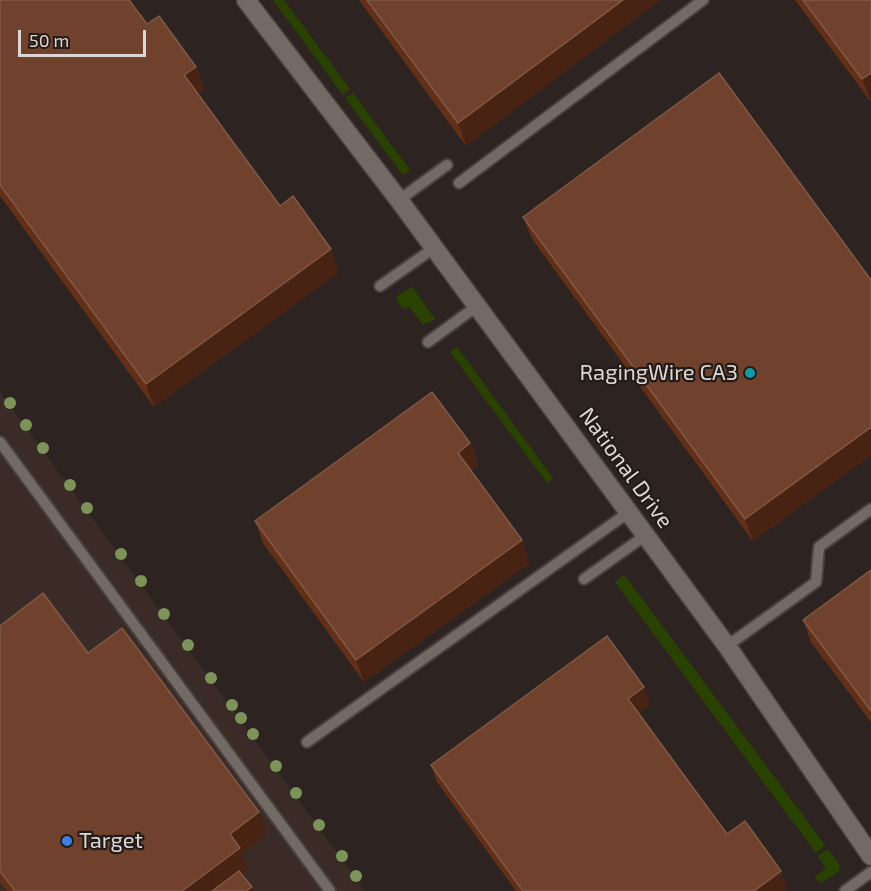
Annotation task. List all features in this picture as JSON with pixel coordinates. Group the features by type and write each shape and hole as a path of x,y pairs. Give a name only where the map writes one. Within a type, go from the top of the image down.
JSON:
{"street":[{"name":"National Drive","path":"246,0 399,200 727,646 871,856"}],"lane":[{"path":"459,183 703,0"},
{"path":"399,200 447,165"},
{"path":"380,286 434,248"},
{"path":"428,342 477,306"},
{"path":"0,442 330,891"},
{"path":"727,646 816,582 819,547 871,508"},
{"path":"307,742 629,512"},
{"path":"584,579 645,535"},
{"path":"845,891 871,872"}],"shaded area":[{"path":"0,392 365,891 0,891"}],"green space":[{"path":"273,0 284,0 350,89 343,95"},
{"path":"353,93 410,170 403,175 345,98"},
{"path":"412,287 435,319 422,324 409,306 404,309 396,300 397,296"},
{"path":"457,347 553,478 547,483 450,352"},
{"path":"623,576 825,845 816,853 615,582"},
{"path":"828,849 840,865 839,871 821,883 815,877 826,868 818,856"}],"building":[{"path":"0,0 129,0 147,24 159,16 196,67 184,75 280,206 293,196 331,249 146,384 0,185"},
{"path":"367,0 623,0 458,123"},
{"path":"803,0 871,0 871,73 862,79"},
{"name":"RagingWire CA3","path":"719,73 871,280 871,427 745,519 523,217"},
{"path":"432,392 470,443 458,453 522,540 356,660 255,521"},
{"path":"871,570 871,711 803,620"},
{"path":"43,593 88,653 122,628 259,812 230,834 240,848 182,891 15,891 0,871 0,626"},
{"path":"607,636 644,687 628,699 727,834 745,821 781,871 754,891 523,891 431,765"},
{"path":"239,871 252,887 246,891 212,891"}],"place":[{"name":"RagingWire CA3","path":"750,373"},
{"name":"Target","path":"67,841"}]}
